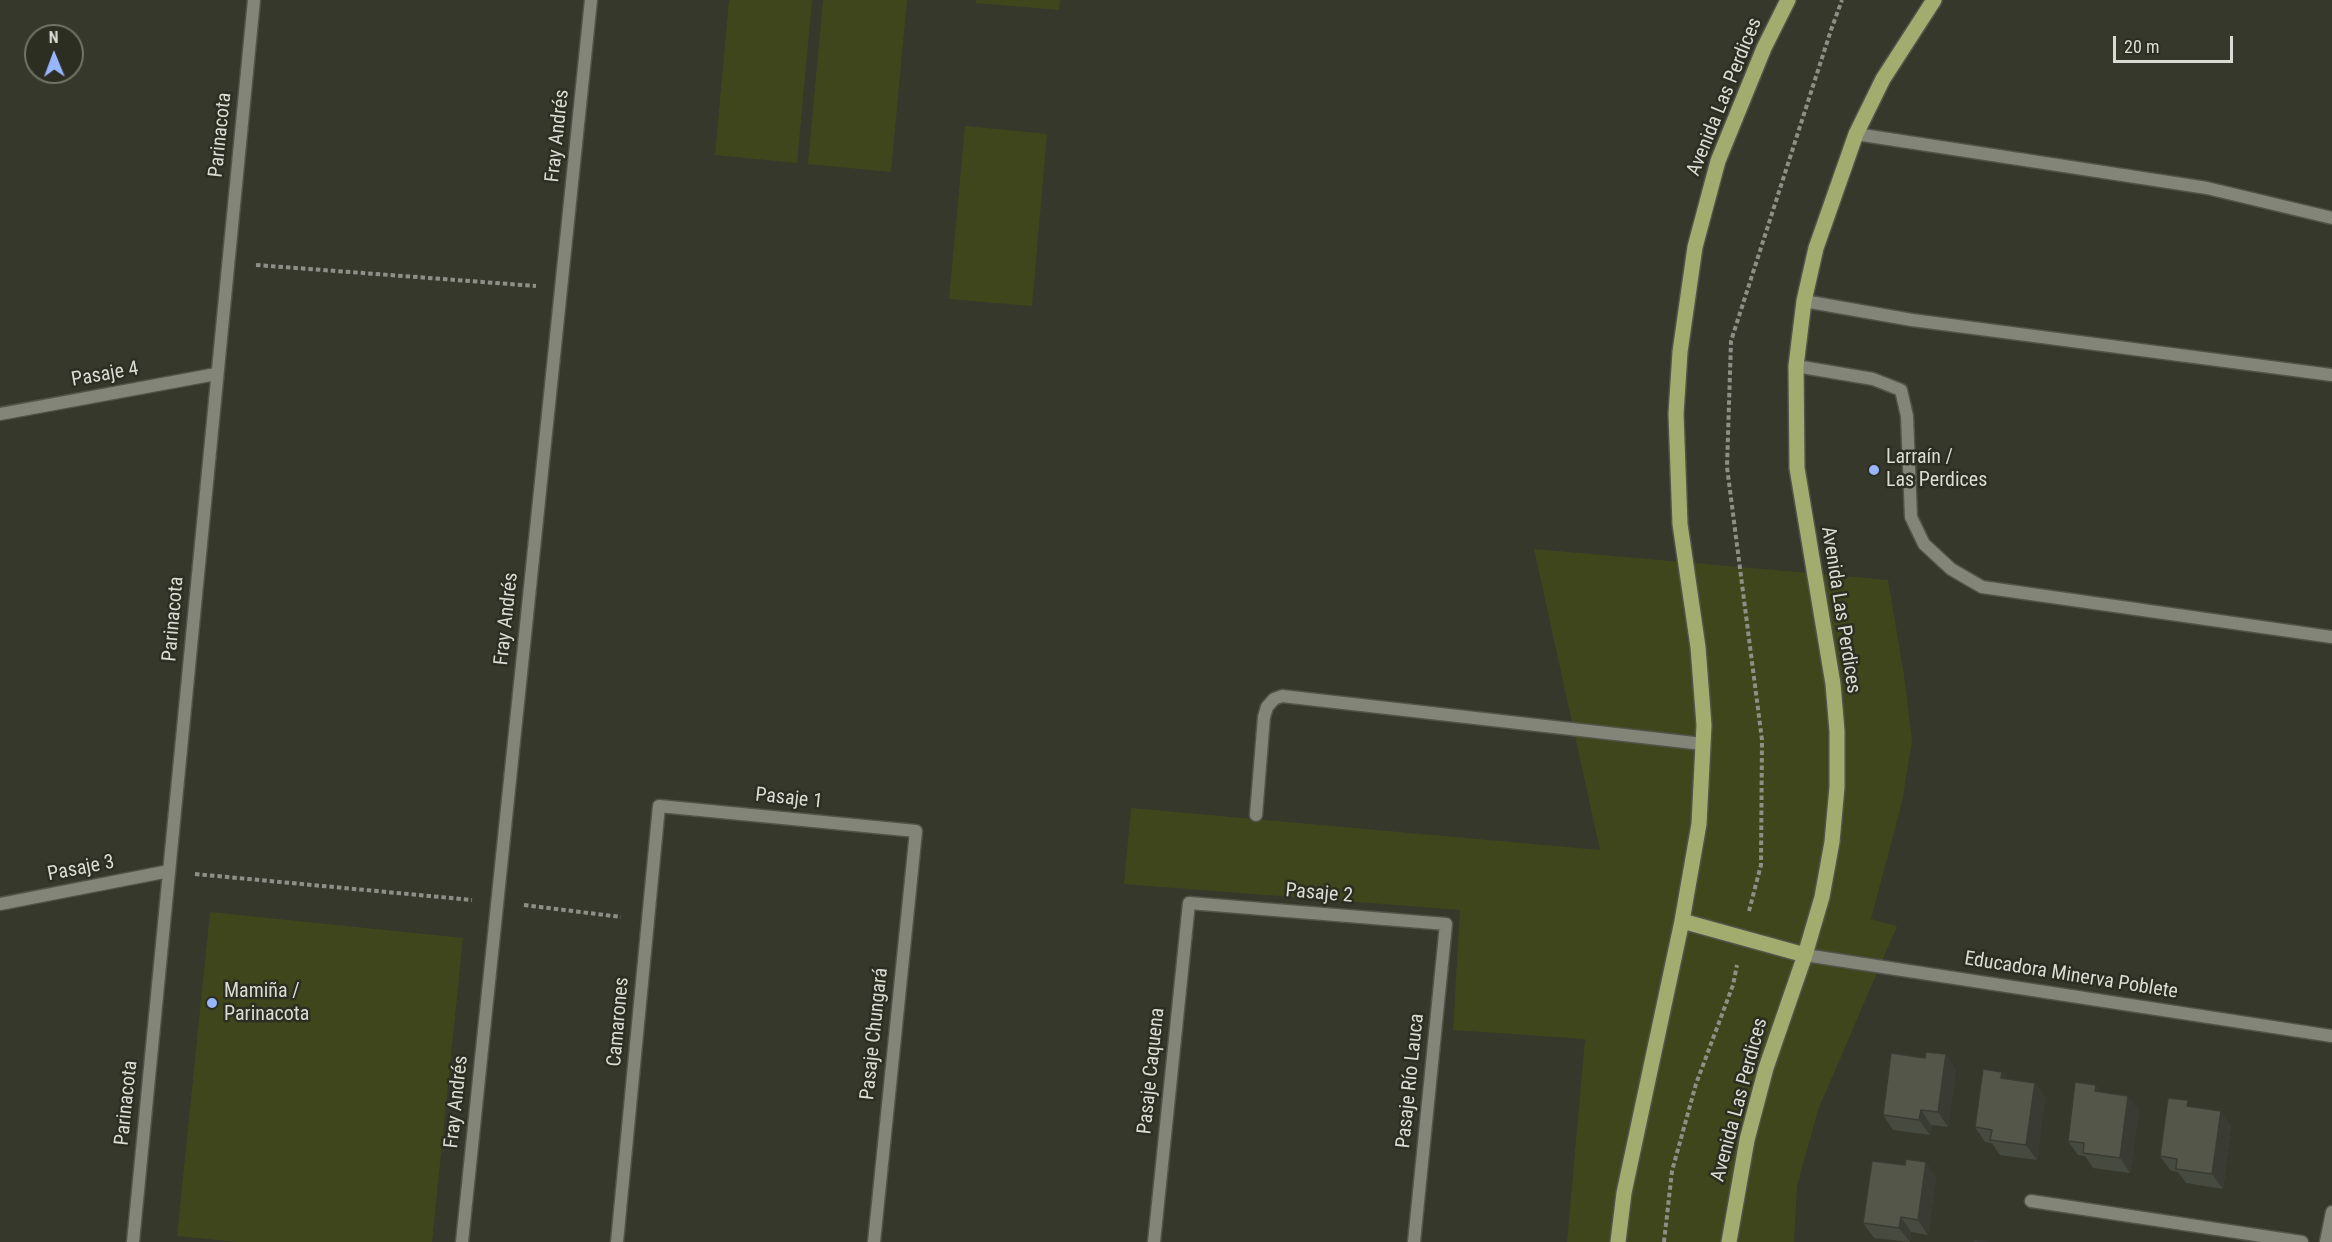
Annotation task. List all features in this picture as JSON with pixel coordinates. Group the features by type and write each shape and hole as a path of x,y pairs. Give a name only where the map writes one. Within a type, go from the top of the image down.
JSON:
{"main road":[{"name":"Avenida Las Perdices","path":"1618,1242 1624,1193 1682,921 1699,824 1704,725 1698,648 1680,524 1676,414 1680,352 1695,247 1718,160 1764,48 1788,0"},
{"name":"Avenida Las Perdices","path":"1729,1242 1732,1213 1766,1068 1805,955 1822,897 1832,842 1837,787 1837,731 1833,684 1797,468 1796,366 1804,301 1816,248 1856,134 1883,79 1934,0"},
{"path":"1682,921 1805,955"}],"street":[{"name":"Parinacota","path":"133,1242 254,0"},
{"name":"Fray Andrés","path":"462,1242 591,0"},
{"path":"1856,134 2207,188 2332,218"},
{"path":"1804,301 1912,320 2332,375"},
{"path":"1796,366 1873,379 1901,390 1907,416 1911,517 1924,544 1951,569 1982,587 2332,637"},
{"name":"Pasaje 4","path":"0,414 216,374"},
{"path":"1256,815 1264,717 1267,707 1274,699 1282,696 1703,744"},
{"name":"Pasaje 1","path":"659,806 916,831"},
{"name":"Camarones","path":"617,1242 659,806"},
{"name":"Pasaje Chungará","path":"874,1242 916,831"},
{"name":"Pasaje 3","path":"0,904 169,871"},
{"name":"Pasaje 2","path":"1189,903 1446,924"},
{"name":"Pasaje Caquena","path":"1154,1242 1189,903"},
{"name":"Pasaje Río Lauca","path":"1414,1242 1446,924"},
{"name":"Educadora Minerva Poblete","path":"1805,955 2332,1036"},
{"path":"2031,1201 2302,1242"},
{"path":"2326,1242 2332,1212"}],"path":[{"path":"1664,1242 1672,1171 1696,1083 1733,985 1742,938 1761,865 1762,740 1727,467 1731,341 1842,0"},
{"path":"228,262 561,288"},
{"path":"169,871 497,902 648,920"}],"green space":[{"path":"729,0 812,0 797,163 715,155"},
{"path":"823,0 907,0 891,172 808,164"},
{"path":"976,0 1060,0 1059,10 976,3"},
{"path":"965,126 1047,134 1032,306 949,299"},
{"path":"1534,549 1888,580 1904,675 1912,741 1902,802 1871,919 1897,926 1818,1110 1797,1186 1794,1242 1567,1242 1585,1039 1453,1030 1460,910 1124,884 1131,808 1600,850"},
{"path":"210,912 463,938 432,1242 238,1242 177,1236"}],"building":[{"path":"1926,1052 1946,1054 1938,1112 1921,1110 1919,1120 1883,1115 1891,1053 1925,1058"},
{"path":"1983,1069 2002,1072 2001,1078 2035,1083 2026,1145 1990,1140 1992,1130 1975,1127"},
{"path":"2075,1082 2096,1085 2095,1091 2128,1096 2120,1158 2083,1153 2084,1143 2068,1141"},
{"path":"2168,1098 2188,1100 2187,1106 2221,1111 2212,1174 2176,1169 2177,1159 2160,1156"},
{"path":"1906,1159 1926,1162 1918,1220 1901,1217 1899,1228 1863,1223 1872,1161 1905,1165"}],"place":[{"name":"Larraín / Las Perdices","path":"1874,470"},
{"name":"Mamiña / Parinacota","path":"212,1003"}]}
